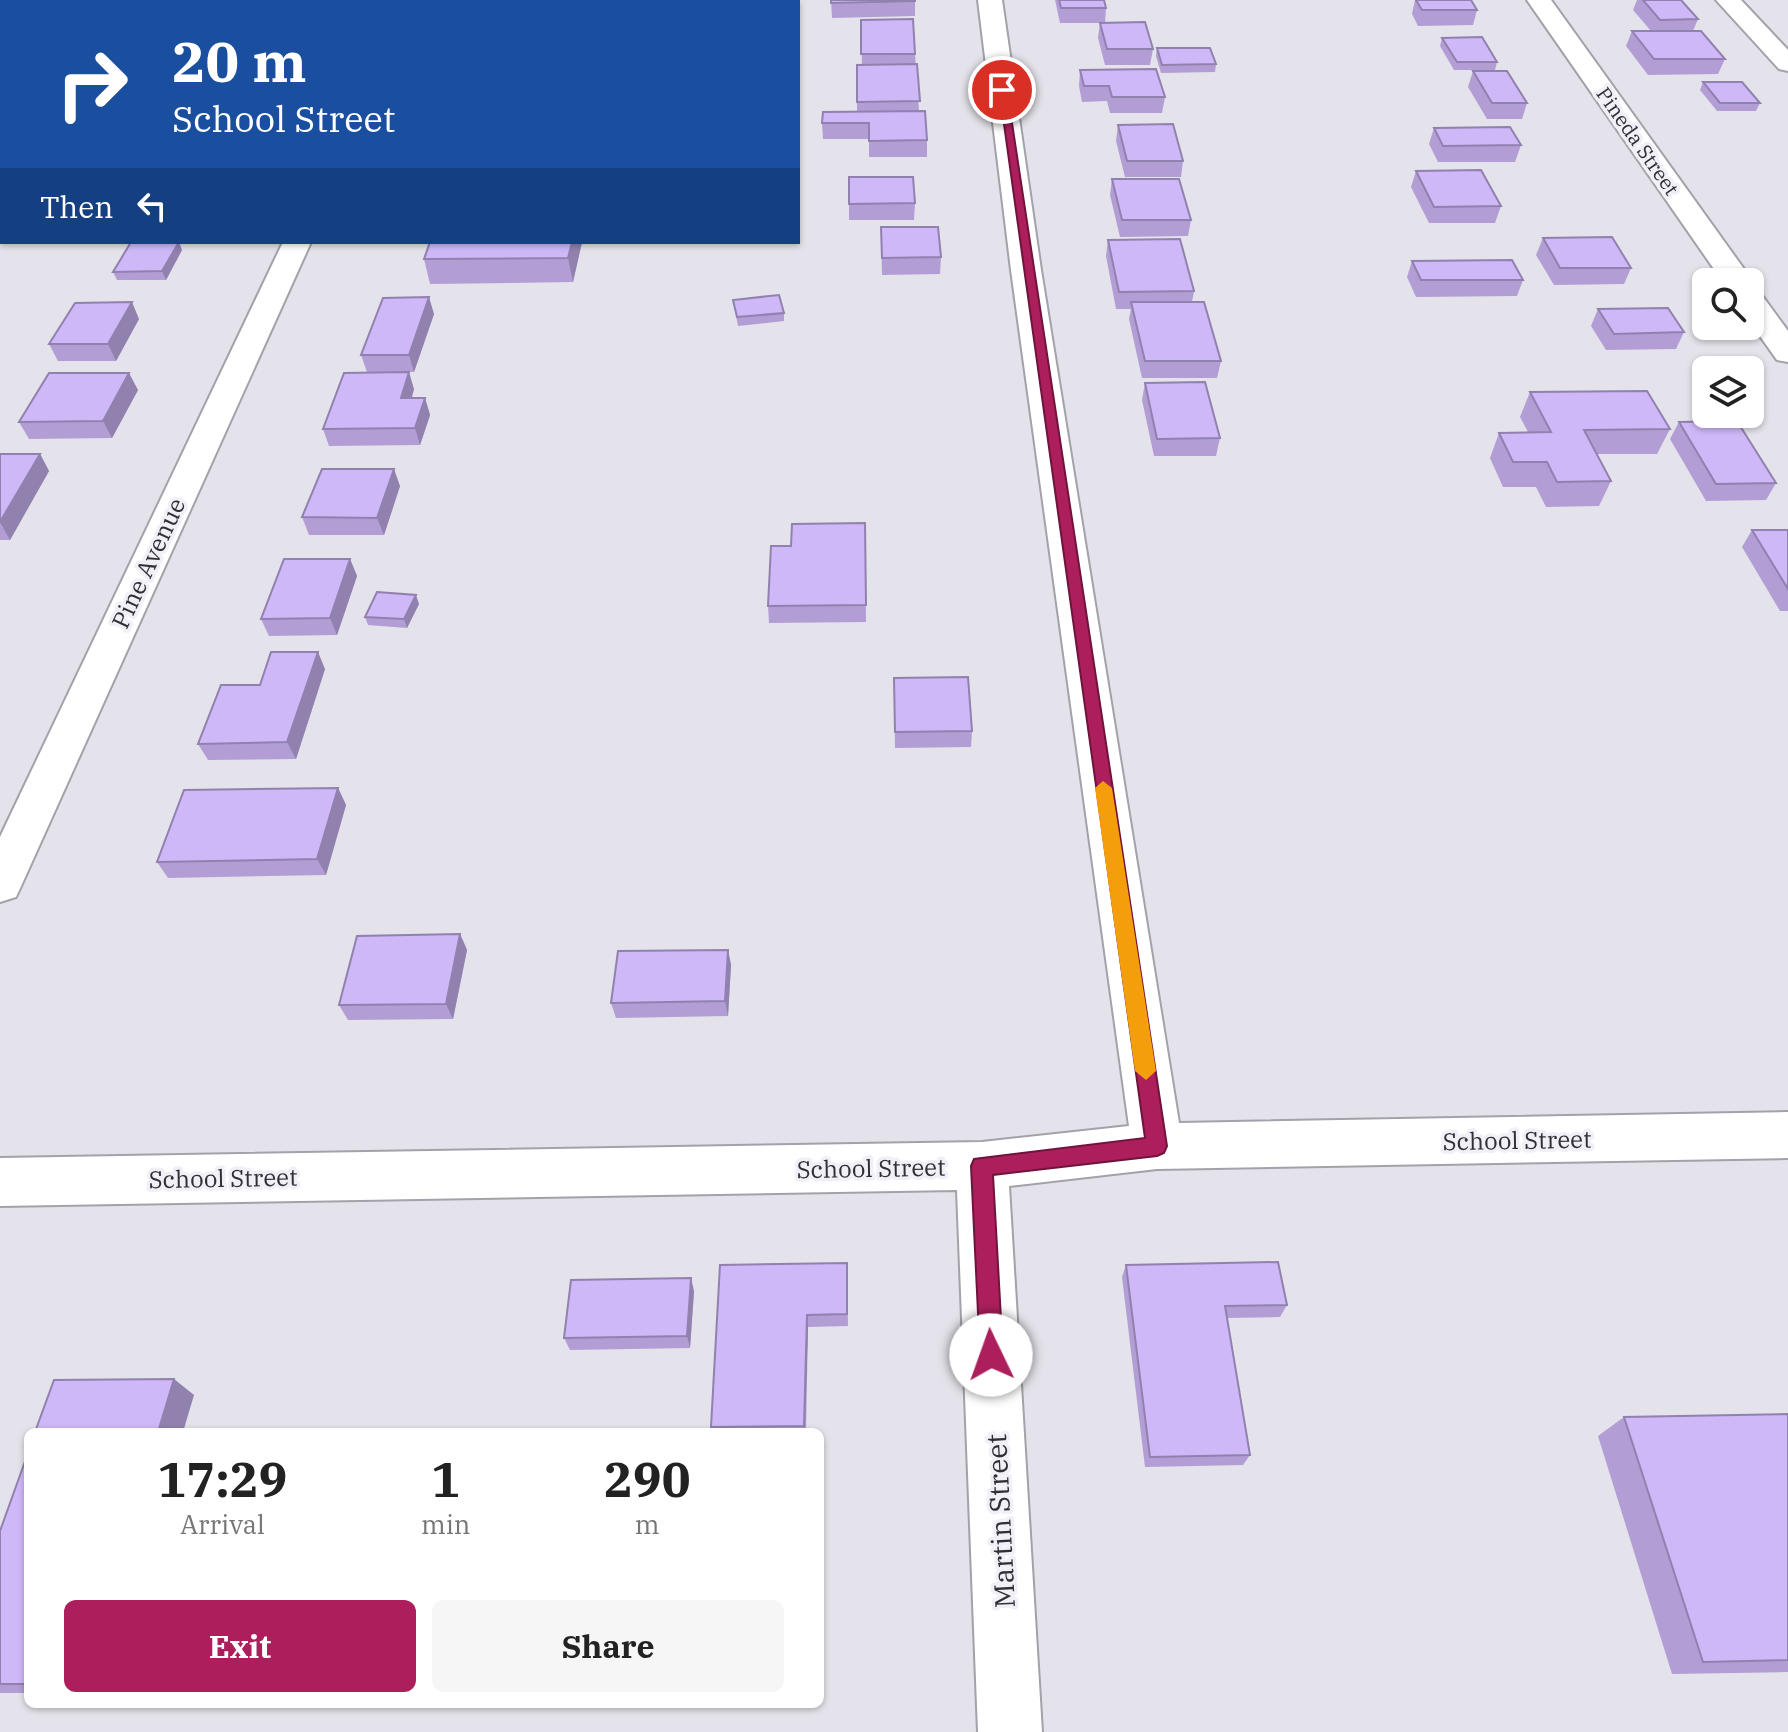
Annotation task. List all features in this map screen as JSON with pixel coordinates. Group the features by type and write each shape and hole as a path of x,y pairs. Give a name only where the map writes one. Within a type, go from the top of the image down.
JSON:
{"street":[{"path":"990,0 1026,270 1157,1146"},
{"name":"Pineda Street","path":"1539,0 1728,268"},
{"path":"1728,0 1788,64"},
{"name":"Pine Avenue","path":"0,884 296,244"},
{"path":"1764,320 1788,353"},
{"name":"School Street","path":"0,1182 982,1166 1157,1146 1788,1135"},
{"name":"Martin Street","path":"982,1166 1010,1732"}],"building":[{"path":"831,0 915,0 915,1 831,3"},
{"path":"1059,0 1104,0 1106,8 1061,8"},
{"path":"1416,0 1471,0 1477,10 1422,10"},
{"path":"1643,0 1681,0 1698,19 1660,20"},
{"path":"913,19 915,54 861,54 861,20"},
{"path":"1145,22 1153,49 1107,49 1100,23"},
{"path":"1632,31 1701,31 1725,59 1654,59"},
{"path":"1482,37 1497,62 1457,62 1442,38"},
{"path":"1157,48 1210,48 1216,64 1162,65"},
{"path":"917,64 920,101 857,102 857,65"},
{"path":"1156,69 1165,97 1112,97 1109,86 1084,86 1080,70"},
{"path":"1473,71 1507,71 1527,103 1492,103"},
{"path":"1703,82 1742,82 1760,103 1720,103"},
{"path":"925,111 927,140 869,141 869,123 822,123 823,112"},
{"path":"1173,124 1183,161 1127,161 1118,125"},
{"path":"1510,127 1521,145 1443,146 1434,128"},
{"path":"1481,170 1501,206 1434,207 1416,171"},
{"path":"849,177 913,177 915,203 849,204"},
{"path":"1112,179 1179,179 1191,220 1122,220"},
{"path":"881,227 938,227 941,257 882,258"},
{"path":"1612,237 1631,268 1560,268 1543,238"},
{"path":"1180,239 1194,291 1119,292 1108,240"},
{"path":"130,244 178,244 162,271 113,272"},
{"path":"429,244 572,244 568,258 424,259"},
{"path":"1512,260 1523,280 1421,280 1412,261"},
{"path":"779,295 784,313 737,317 733,300"},
{"path":"429,297 409,355 361,355 383,298"},
{"path":"132,302 108,344 49,344 75,303"},
{"path":"1131,302 1204,302 1221,361 1145,361"},
{"path":"1668,308 1684,332 1614,334 1598,309"},
{"path":"409,372 401,398 425,398 415,428 323,429 344,373"},
{"path":"49,373 129,373 103,421 19,422"},
{"path":"1205,382 1220,438 1157,439 1145,383"},
{"path":"1647,391 1670,429 1584,430 1611,481 1557,482 1547,462 1513,462 1499,433 1551,432 1530,392"},
{"path":"1679,422 1692,422 1692,428 1741,428 1776,483 1716,484"},
{"path":"0,454 40,454 0,522"},
{"path":"322,469 394,469 377,518 302,517"},
{"path":"865,523 866,605 768,606 771,546 791,546 792,524"},
{"path":"1752,530 1788,530 1788,589"},
{"path":"284,559 350,559 330,618 261,619"},
{"path":"377,592 416,595 404,619 365,617"},
{"path":"271,652 318,652 287,742 198,744 221,685 260,685"},
{"path":"968,677 972,731 895,732 894,678"},
{"path":"338,788 317,859 157,862 184,790"},
{"path":"460,934 446,1004 339,1005 357,936"},
{"path":"728,950 725,1001 611,1003 618,951"},
{"path":"1278,1262 1287,1305 1225,1306 1250,1455 1150,1457 1126,1265"},
{"path":"847,1263 847,1314 807,1315 804,1426 711,1427 720,1265"},
{"path":"691,1278 687,1336 564,1338 571,1280"},
{"path":"174,1379 159,1428 36,1428 54,1380"},
{"path":"1788,1414 1788,1660 1703,1662 1624,1417"},
{"path":"24,1464 24,1684 0,1684 0,1531"}],"slow traffic":[{"path":"1103,788 1146,1071"}],"route":[{"path":"991,1355 982,1166 1157,1146 1002,90"}]}
